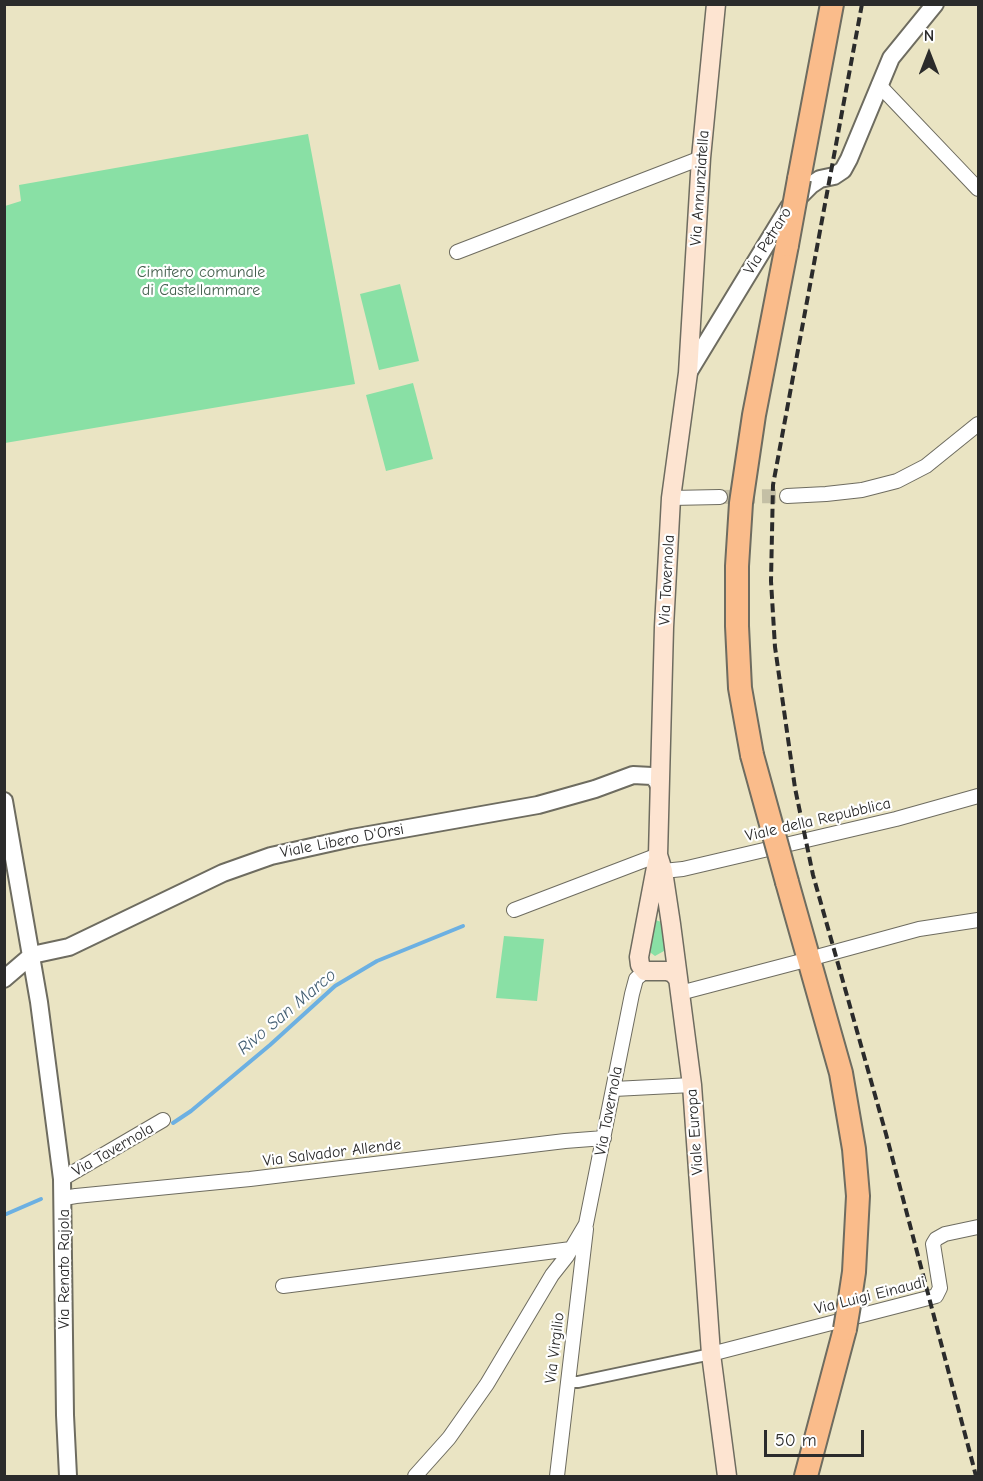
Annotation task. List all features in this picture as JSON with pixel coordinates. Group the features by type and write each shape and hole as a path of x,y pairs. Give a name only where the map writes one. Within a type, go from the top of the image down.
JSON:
{"highway":[{"path":"806,1476 845,1329 854,1272 858,1196 854,1149 841,1072 752,755 740,688 737,566 741,503 754,415 832,4"}],"main road":[{"name":"Via Annunziatella","path":"688,373 701,158 716,4"},
{"name":"Via Tavernola","path":"660,789 664,627 671,498 688,373"},
{"name":"Viale Europa","path":"660,789 661,863 692,1085 711,1354 727,1476"},
{"path":"661,863 644,922 639,957 640,965 645,971 675,975"},
{"path":"644,922 651,917 660,916 671,924"}],"street":[{"name":"Via Petraro","path":"688,373 789,207 811,185 843,170 891,58 936,4"},
{"path":"879,85 978,189"},
{"path":"457,252 701,158"},
{"path":"787,496 862,490 897,481 926,466 978,424"},
{"path":"671,498 720,497"},
{"path":"633,775 645,765 661,744"},
{"path":"633,775 652,776 660,789"},
{"name":"Viale Libero D'Orsi","path":"32,955 69,947 223,873 271,856 352,838 538,805 595,789 633,775"},
{"name":"Viale della Repubblica","path":"661,863 683,869 896,819 978,796"},
{"name":"Via Renato Rajola","path":"4,801 32,955 64,1198 65,1415 68,1476"},
{"path":"514,910 661,863"},
{"path":"820,956 919,929 978,920"},
{"path":"4,980 32,955"},
{"path":"675,975 798,962"},
{"name":"Via Tavernola","path":"415,1476 449,1438 487,1384 552,1275 586,1224 632,994 636,979 645,971"},
{"path":"614,1089 692,1085"},
{"name":"Via Tavernola","path":"62,1179 164,1120"},
{"name":"Via Salvador Allende","path":"64,1198 604,1138"},
{"name":"Via Virgilio","path":"557,1476 586,1224"},
{"name":"Via Luigi Einaudi","path":"711,1354 936,1296 940,1288 933,1244 936,1239 945,1234 978,1227"},
{"path":"283,1286 571,1249"},
{"path":"568,1382 578,1383 711,1354"}],"green space":[{"name":"Cimitero comunale di Castellammare","path":"308,134 355,384 5,443 5,206 21,201 19,185"},
{"path":"400,284 419,361 379,370 360,294"},
{"path":"413,383 433,459 386,471 366,395"},
{"path":"655,920 662,922 666,946 664,951 655,956 647,950"},
{"path":"504,936 544,939 537,1001 496,998"}],"waterway":[{"name":"Rivo San Marco","path":"173,1123 191,1111 270,1045 335,986 377,961 463,926"},
{"name":"Rivo San Marco","path":"4,1215 41,1199"}],"tunnel":[{"path":"720,497 787,496"}],"railway":[{"path":"862,4 773,485 771,581 775,647 795,788 813,875 886,1134 976,1476"}]}
